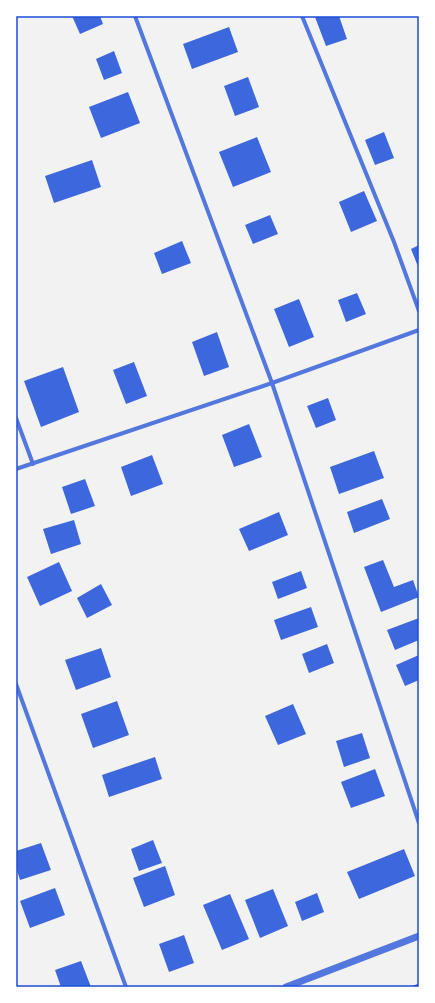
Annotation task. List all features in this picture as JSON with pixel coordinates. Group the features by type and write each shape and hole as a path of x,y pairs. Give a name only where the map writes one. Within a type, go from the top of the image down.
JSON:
{"street":[{"path":"135,16 272,383 419,823"},
{"path":"302,16 394,242 419,311"},
{"path":"16,469 272,383 419,330"},
{"path":"16,418 33,464"},
{"path":"16,684 126,987"},
{"path":"286,987 419,936"}],"path":[{"path":"413,987 419,985"}],"building":[{"path":"72,16 100,16 103,24 80,34"},
{"path":"339,16 347,39 326,46 315,17"},
{"path":"229,27 238,52 192,69 183,44"},
{"path":"114,51 122,73 104,80 96,59"},
{"path":"248,77 259,107 235,116 224,86"},
{"path":"128,92 140,123 101,138 89,107"},
{"path":"384,132 394,158 375,165 365,140"},
{"path":"257,137 271,172 233,187 219,152"},
{"path":"92,160 101,187 54,203 45,176"},
{"path":"364,191 377,221 351,232 339,202"},
{"path":"270,215 278,234 253,244 245,225"},
{"path":"182,241 191,263 162,274 154,253"},
{"path":"419,245 419,269 411,249"},
{"path":"357,293 366,314 346,322 338,300"},
{"path":"299,299 314,337 289,347 274,309"},
{"path":"217,332 229,367 204,376 192,342"},
{"path":"134,362 147,396 126,404 113,370"},
{"path":"63,367 79,412 41,427 24,381"},
{"path":"328,398 336,420 316,428 307,406"},
{"path":"249,424 262,457 234,467 222,435"},
{"path":"374,451 384,478 339,494 330,467"},
{"path":"152,455 163,484 131,496 121,467"},
{"path":"85,479 95,506 71,514 62,487"},
{"path":"382,499 390,519 354,533 347,512"},
{"path":"279,512 288,535 249,551 239,529"},
{"path":"74,520 81,544 51,554 43,529"},
{"path":"383,560 394,587 413,580 419,597 381,612 364,567"},
{"path":"59,562 72,591 40,606 27,577"},
{"path":"301,571 307,588 278,599 272,582"},
{"path":"101,584 112,605 87,618 77,598"},
{"path":"311,607 318,627 281,640 274,620"},
{"path":"419,618 419,640 395,650 387,630"},
{"path":"327,644 334,663 309,673 302,654"},
{"path":"101,648 111,677 76,690 65,660"},
{"path":"419,655 419,680 405,686 396,665"},
{"path":"117,701 129,735 93,748 81,714"},
{"path":"293,704 306,734 278,745 265,716"},
{"path":"362,733 370,758 344,767 336,741"},
{"path":"155,757 162,779 109,797 102,775"},
{"path":"375,769 385,796 351,808 341,782"},
{"path":"153,840 162,863 139,871 131,849"},
{"path":"41,843 51,870 20,880 16,867 16,851"},
{"path":"404,849 415,876 359,899 347,872"},
{"path":"165,866 175,895 144,907 133,878"},
{"path":"55,888 65,915 30,928 20,901"},
{"path":"273,889 288,926 260,938 245,900"},
{"path":"317,893 324,912 302,921 295,902"},
{"path":"230,894 249,939 222,950 203,905"},
{"path":"184,935 194,963 169,972 159,944"},
{"path":"81,961 91,987 61,987 55,970"}]}
